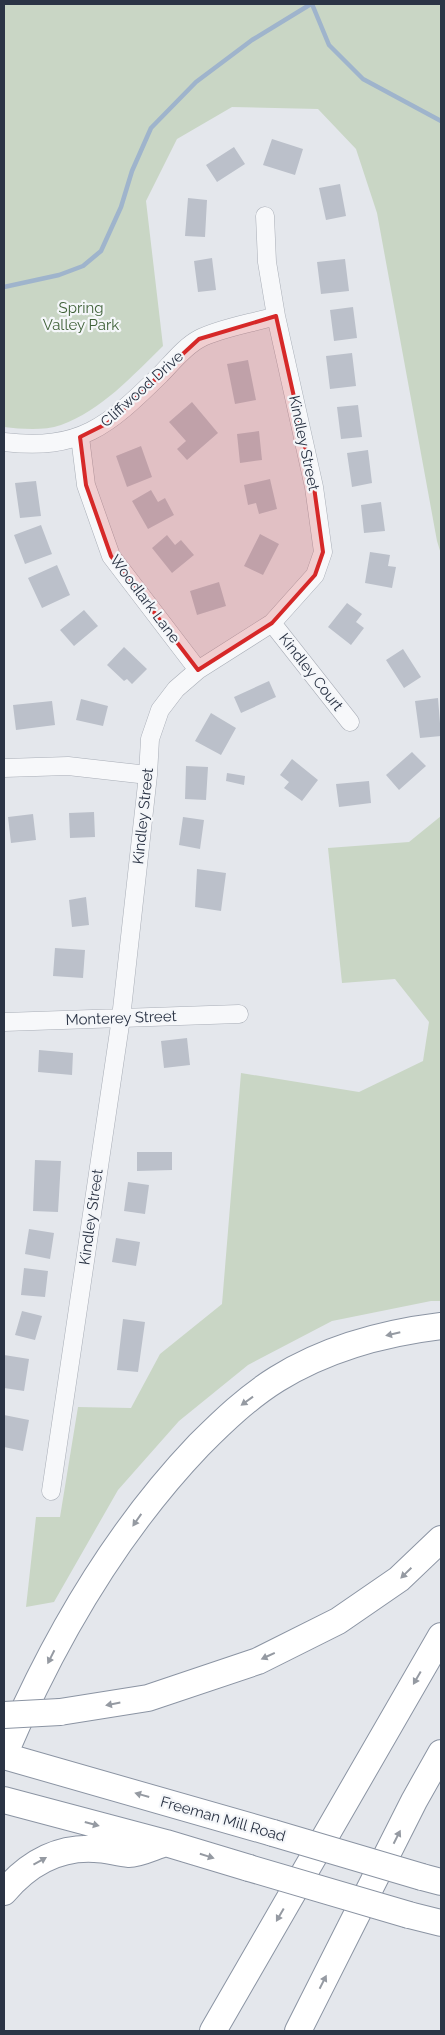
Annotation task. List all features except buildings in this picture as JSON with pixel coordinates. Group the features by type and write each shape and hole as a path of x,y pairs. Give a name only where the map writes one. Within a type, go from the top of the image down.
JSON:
{"highway":[{"path":"4,1755 45,1669 82,1601 146,1507 176,1470 208,1436 241,1405 276,1380 310,1361 341,1347 415,1329 441,1326"},
{"path":"4,1715 60,1712 148,1698 258,1661 338,1621 400,1579 441,1539"},
{"path":"213,2031 441,1636"},
{"path":"300,2029 414,1801 441,1753"},
{"name":"Freeman Mill Road","path":"4,1755 432,1879"},
{"path":"4,1800 166,1843 441,1923"},
{"path":"4,1892 18,1876 50,1856 70,1850 93,1849 130,1854 166,1843"}],"street":[{"name":"Kindley Street","path":"50,1491 121,1018 148,775 150,739 160,710 176,689 198,670 272,622 314,575 323,552 314,487 276,316 267,262 265,216"},
{"name":"Cliffwood Drive","path":"4,442 27,445 56,443 80,437 108,423 199,339 276,316"},
{"name":"Woodlark Lane","path":"80,437 86,485 111,556 198,670"},
{"name":"Kindley Court","path":"272,622 350,722"},
{"path":"4,768 68,766 148,775"},
{"name":"Monterey Street","path":"4,1022 239,1014"}],"highlighted area":[{"path":"276,316 314,487 323,552 315,575 272,623 198,670 111,556 86,485 80,437 108,423 199,339"}],"green space":[{"name":"Spring Valley Park","path":"4,4 441,4 441,554 437,541 377,213 356,149 318,109 232,107 177,139 146,201 163,346 116,391 76,419 61,425 40,429 4,427"},
{"path":"441,816 441,1301 431,1301 332,1321 248,1365 179,1421 118,1490 54,1602 26,1607 36,1517 60,1517 78,1407 131,1408 160,1354 222,1304 241,1073 359,1092 423,1061 429,1022 395,979 342,983 328,848 409,842"}],"waterway":[{"path":"4,287 59,275 83,266 101,251 121,207 132,171 151,128 196,82 252,40 311,4"},
{"path":"312,4 329,45 363,79 441,121"}]}
